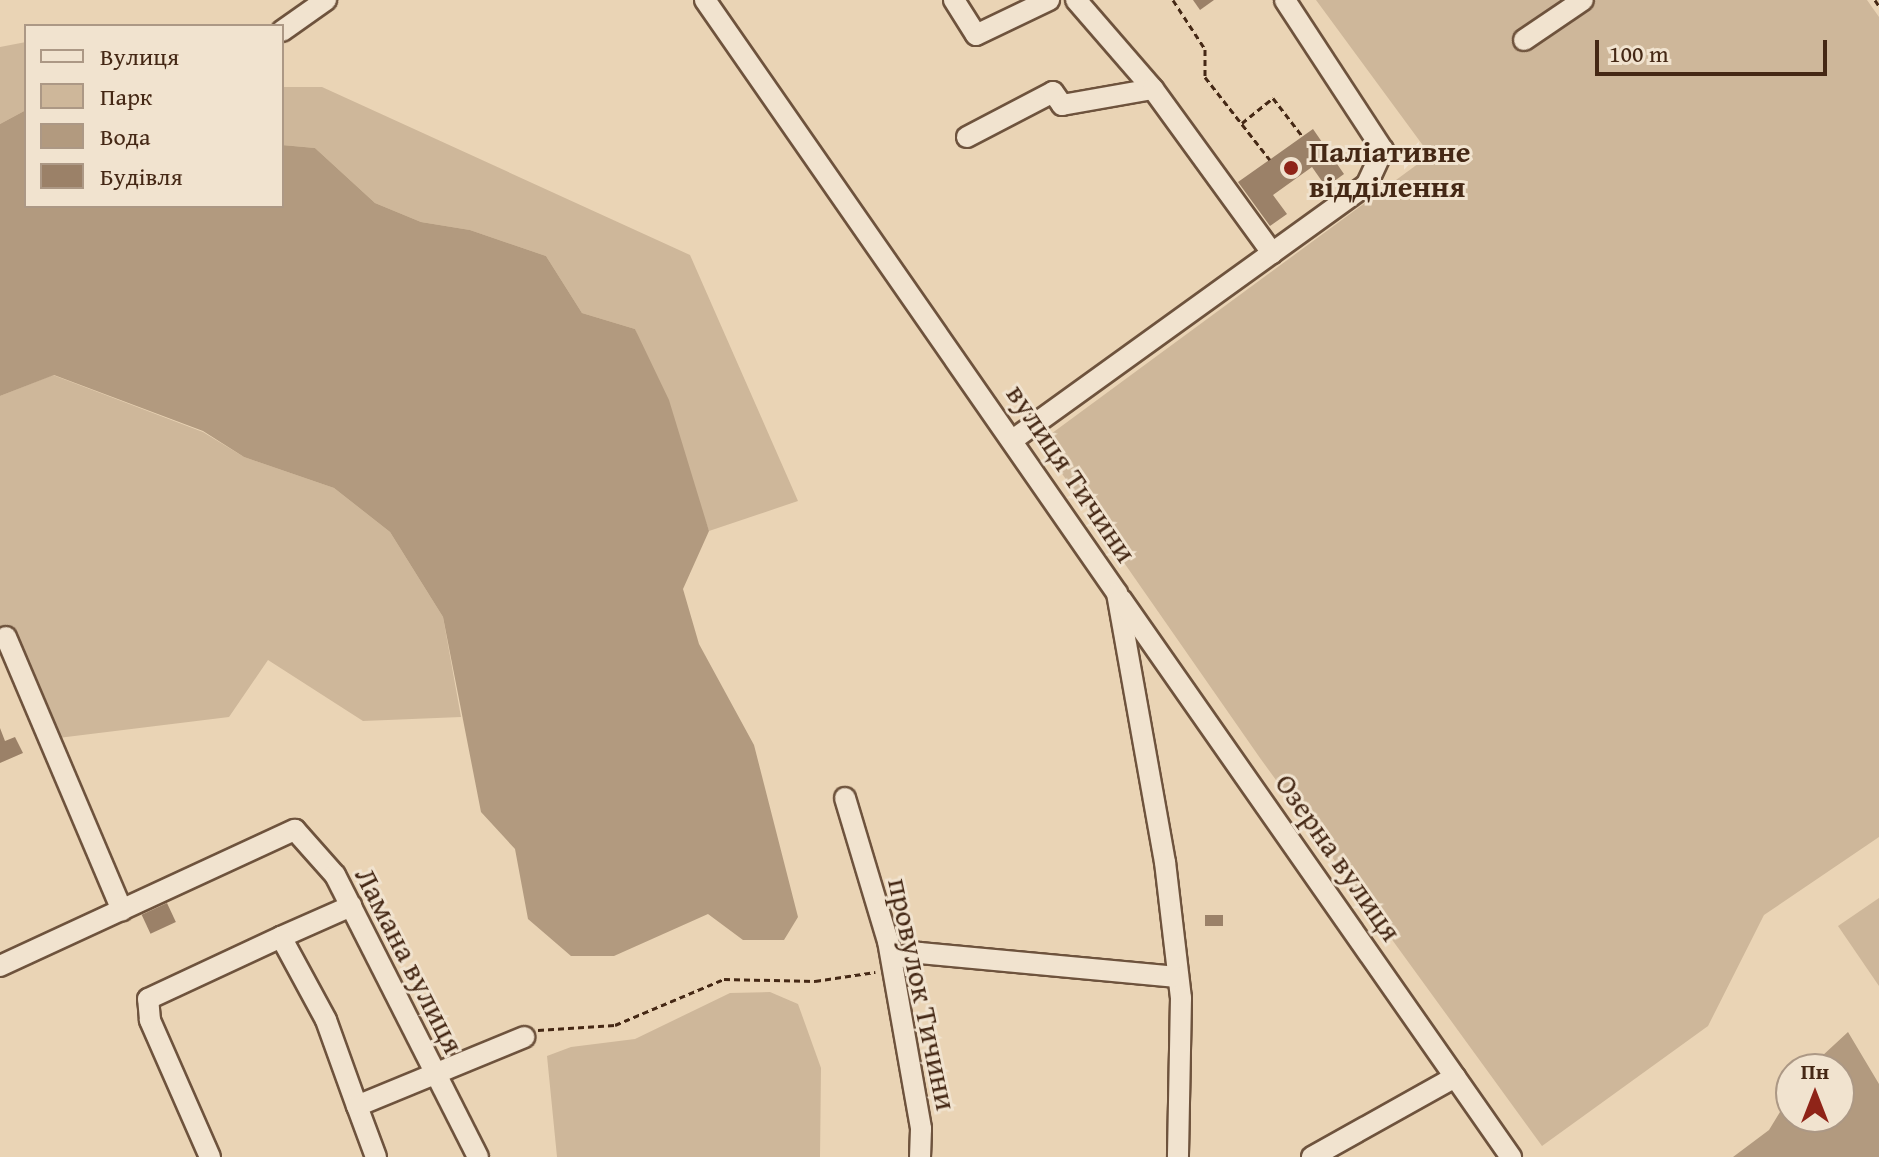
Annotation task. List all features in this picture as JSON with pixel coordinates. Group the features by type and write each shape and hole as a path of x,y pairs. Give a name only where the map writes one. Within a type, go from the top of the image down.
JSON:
{"street":[{"path":"284,30 326,0"},
{"name":"вулиця Тичини","path":"705,0 823,175 1014,439 1117,593 1165,862 1178,977 1178,1157"},
{"path":"954,0 976,35 1049,0"},
{"path":"1076,0 1153,89 1272,253"},
{"path":"1524,40 1583,0"},
{"path":"1014,439 1367,184 1383,150 1292,3"},
{"path":"967,137 1053,92 1062,105 1153,89"},
{"name":"Озерна вулиця","path":"1117,593 1511,1157"},
{"path":"6,637 122,910"},
{"name":"провулок Тичини","path":"845,798 892,959 921,1129 920,1157"},
{"name":"Ламана вулиця","path":"0,966 295,830 335,875 478,1157"},
{"path":"210,1157 150,1020 148,999 351,906"},
{"path":"281,937 326,1020 376,1157"},
{"path":"892,959 919,953 1178,977"},
{"path":"357,1106 524,1037"},
{"path":"1312,1157 1455,1077"}],"path":[{"path":"1173,0 1205,49 1205,77 1270,160"},
{"path":"1875,0 1879,6"},
{"path":"1242,123 1273,98 1303,137"},
{"path":"524,1037 544,1027 615,1025 724,979 815,981 876,971 892,959"}],"green space":[{"path":"1316,0 1867,0 1879,17 1879,837 1764,915 1708,1026 1542,1146 1260,758 1040,442 1430,155"},
{"path":"24,42 24,111 0,124 0,47"},
{"path":"284,87 322,87 690,255 798,501 709,531 635,329 582,313 546,256 470,230 421,222 375,203 315,148 284,145"},
{"path":"53,375 203,432 244,457 334,488 390,532 443,617 461,717 363,721 268,660 229,717 50,739 0,646 0,396"},
{"path":"1879,898 1879,986 1838,926"},
{"path":"770,992 798,1004 821,1068 820,1157 557,1157 547,1056 571,1047 635,1039 730,993"}],"water":[{"path":"24,111 24,208 284,208 284,145 315,148 375,203 421,222 470,230 546,256 582,313 635,329 669,400 709,531 683,589 699,644 754,745 798,917 784,940 743,940 708,914 614,956 571,956 528,919 515,849 481,812 443,617 390,532 334,488 244,457 203,431 54,375 0,396 0,124"},
{"path":"1848,1032 1879,1084 1879,1157 1733,1157 1769,1130 1775,1120 1775,1133 1855,1133 1855,1053 1825,1053"}],"building":[{"path":"1193,0 1214,0 1200,10"},
{"path":"1313,129 1344,174 1326,187 1312,167 1273,195 1287,214 1270,226 1238,182"},
{"path":"0,728 5,741 15,737 23,753 0,763"},
{"path":"167,903 176,922 150,934 142,915"},
{"path":"1205,915 1223,915 1223,926 1205,926"}],"place":[{"name":"Паліативне відділення","path":"1291,168"}]}
